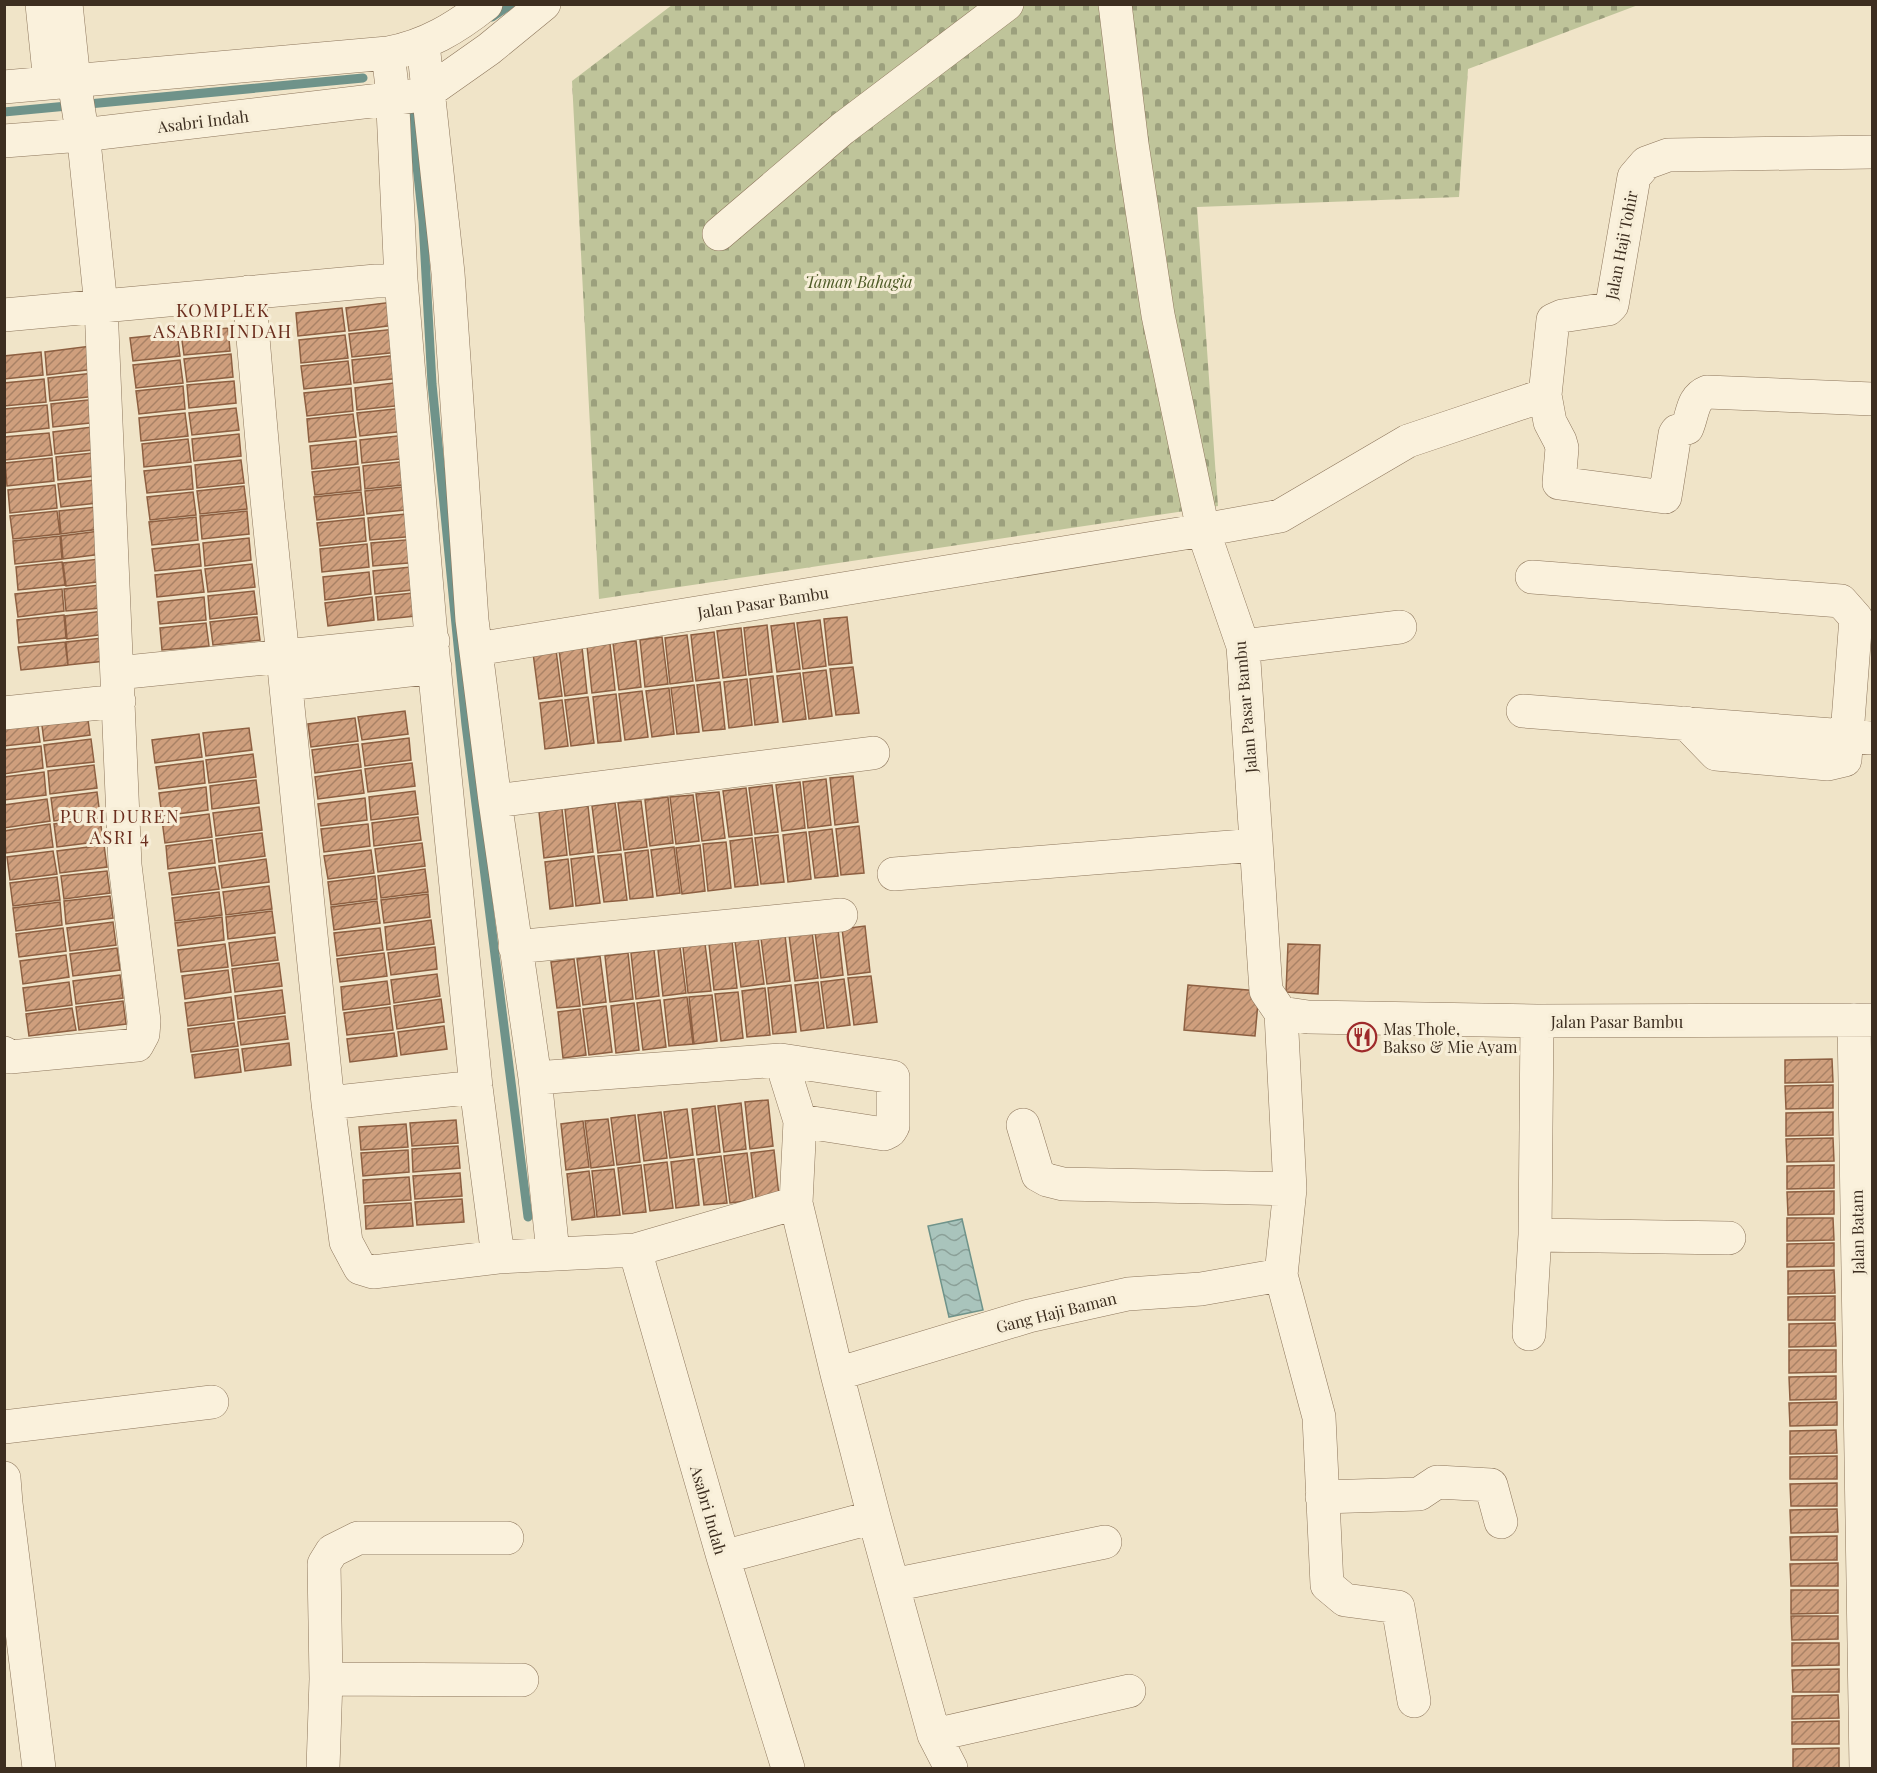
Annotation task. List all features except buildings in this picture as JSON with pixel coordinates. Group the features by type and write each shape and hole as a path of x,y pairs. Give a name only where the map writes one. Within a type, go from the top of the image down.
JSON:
{"street":[{"path":"42,4 73,103"},
{"path":"4,1053 10,1057 137,1045 143,1034 144,1021 124,865 100,306 73,103 66,4"},
{"path":"4,87 73,103 388,53 411,49 441,36 486,4"},
{"path":"407,96 489,49 544,4"},
{"path":"719,234 842,129 1007,4"},
{"path":"1115,4 1132,144 1158,315 1203,530 1280,516 1407,441 1545,395 1550,422 1562,448 1558,483 1665,497 1675,434 1687,428 1697,398 1701,394 1707,392 1872,399"},
{"path":"423,44 407,96 401,280 450,635 495,801 535,1078 553,1253"},
{"path":"388,53 407,96 448,273 450,635 476,1087 498,1257"},
{"name":"Asabri Indah","path":"4,141 73,103 407,96"},
{"name":"Jalan Haji Tohir","path":"1545,395 1553,320 1562,316 1608,309 1612,305 1634,177 1646,163 1668,155 1872,152"},
{"path":"4,315 401,280"},
{"path":"249,292 267,499 328,1103 346,1242 360,1268 373,1272 498,1257 635,1250 796,1203"},
{"name":"Jalan Pasar Bambu","path":"4,713 118,687 285,670 450,635 1203,530 1243,646 1266,991 1281,1013 1308,1017 1537,1021 1863,1020"},
{"path":"1523,711 1686,723 1716,754 1828,764 1845,760 1860,737 1856,618 1841,602 1532,578"},
{"path":"1243,646 1400,627"},
{"path":"495,801 873,753"},
{"path":"894,874 1256,845"},
{"path":"515,947 841,915"},
{"path":"1281,1013 1290,1189 1281,1275 1319,1417 1327,1585 1345,1600 1398,1607 1414,1701"},
{"name":"Jalan Batam","path":"1863,1020 1866,1768"},
{"path":"1529,1334 1535,1236 1537,1021"},
{"path":"535,1078 781,1060 893,1077 892,1126 890,1131 884,1134 800,1121"},
{"path":"781,1060 800,1121 796,1203 837,1374 934,1735 951,1768"},
{"path":"328,1103 476,1087"},
{"path":"1023,1125 1038,1175 1063,1184 1290,1189"},
{"path":"1535,1236 1729,1238"},
{"name":"Asabri Indah","path":"635,1250 723,1557 788,1768"},
{"name":"Gang Haji Baman","path":"837,1374 1029,1316 1117,1296 1201,1289 1281,1275"},
{"path":"4,1427 212,1402"},
{"path":"1322,1497 1419,1494 1437,1482 1491,1485 1501,1522"},
{"path":"5,1495 39,1768"},
{"path":"723,1557 874,1517"},
{"path":"323,1768 326,1679 324,1564 332,1551 358,1538 507,1538"},
{"path":"893,1585 1105,1542"},
{"path":"326,1679 522,1680"},
{"path":"934,1735 1129,1691"}],"green space":[{"name":"Taman Bahagia","path":"672,5 1638,5 1468,69 1459,197 1197,207 1218,506 599,599 572,81"}],"water":[{"path":"962,1219 983,1310 949,1317 928,1226"}],"waterway":[{"path":"492,17 511,4"},
{"path":"4,112 363,78"},
{"path":"410,102 423,221 432,384 466,725 528,1217"}],"place":[{"name":"Mas Thole, Bakso & Mie Ayam","path":"1362,1037"}],"district":[{"name":"KOMPLEK ASABRI INDAH","path":"223,320"},
{"name":"PURI DUREN ASRI 4","path":"120,826"}]}
